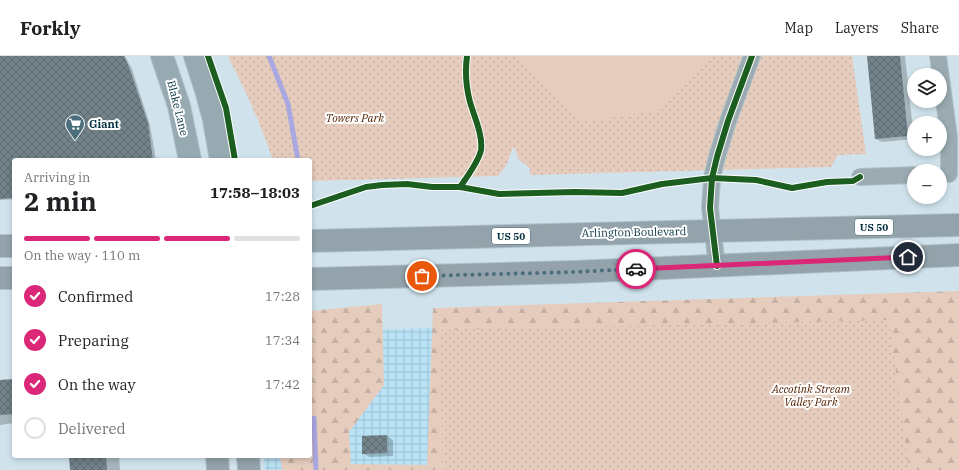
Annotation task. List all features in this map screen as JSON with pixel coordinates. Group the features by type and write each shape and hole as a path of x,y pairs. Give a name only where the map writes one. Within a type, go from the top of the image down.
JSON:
{"main road":[{"name":"Blake Lane","path":"162,56 179,106 190,158"},
{"path":"195,56 214,120 221,158"},
{"name":"Arlington Boulevard","path":"312,240 959,225"},
{"path":"0,246 12,246"},
{"path":"312,279 573,272 959,255"},
{"path":"0,278 12,278"},
{"path":"217,458 218,470"},
{"path":"248,458 249,470"}],"street":[{"path":"717,266 710,208 712,178 728,121 752,56"},
{"path":"938,56 949,137 949,174"},
{"path":"860,177 907,175"}],"shaded area":[{"path":"440,328 443,470 265,470 264,458 312,458 312,331"}],"green space":[{"path":"516,56 712,56 661,110 584,122"},
{"name":"Towers Park","path":"852,56 866,154 838,155 831,167 530,175 530,168 519,160 515,149 512,148 504,169 498,176 312,181 312,158 272,158 252,107 228,57"},
{"name":"Accotink Stream Valley Park","path":"959,291 959,470 282,470 280,458 312,458 312,311 382,304 384,385 349,432 351,464 427,465 433,308"},
{"name":"Accotink Stream Valley Park","path":"889,320 909,470 443,470 440,330"}],"building":[{"name":"Giant","path":"0,56 124,56 148,123 153,158 12,158 12,198 0,199"},
{"path":"867,56 900,56 907,136 875,139"},
{"path":"12,379 12,414 0,415 0,380"},
{"path":"387,435 387,453 362,454 362,436"},
{"path":"69,458 106,458 107,470 70,470"}],"waterway":[{"path":"269,56 288,104 298,158"},
{"path":"314,418 316,470"}],"cycle path":[{"path":"208,56 226,108 235,158"},
{"path":"460,187 475,164 481,150 481,138 468,91 466,73 467,56"},
{"path":"717,266 710,208 712,178 728,121 752,56"},
{"path":"312,205 366,187 382,185 407,184 432,187 460,187 499,194 574,192 622,193 662,184 712,178 756,180 792,188 827,182 853,181 860,177"}],"way so far":[{"path":"422,276 636,269"}],"place":[{"name":"Giant","path":"75,141"}],"route":[{"path":"636,269 908,257"}]}
